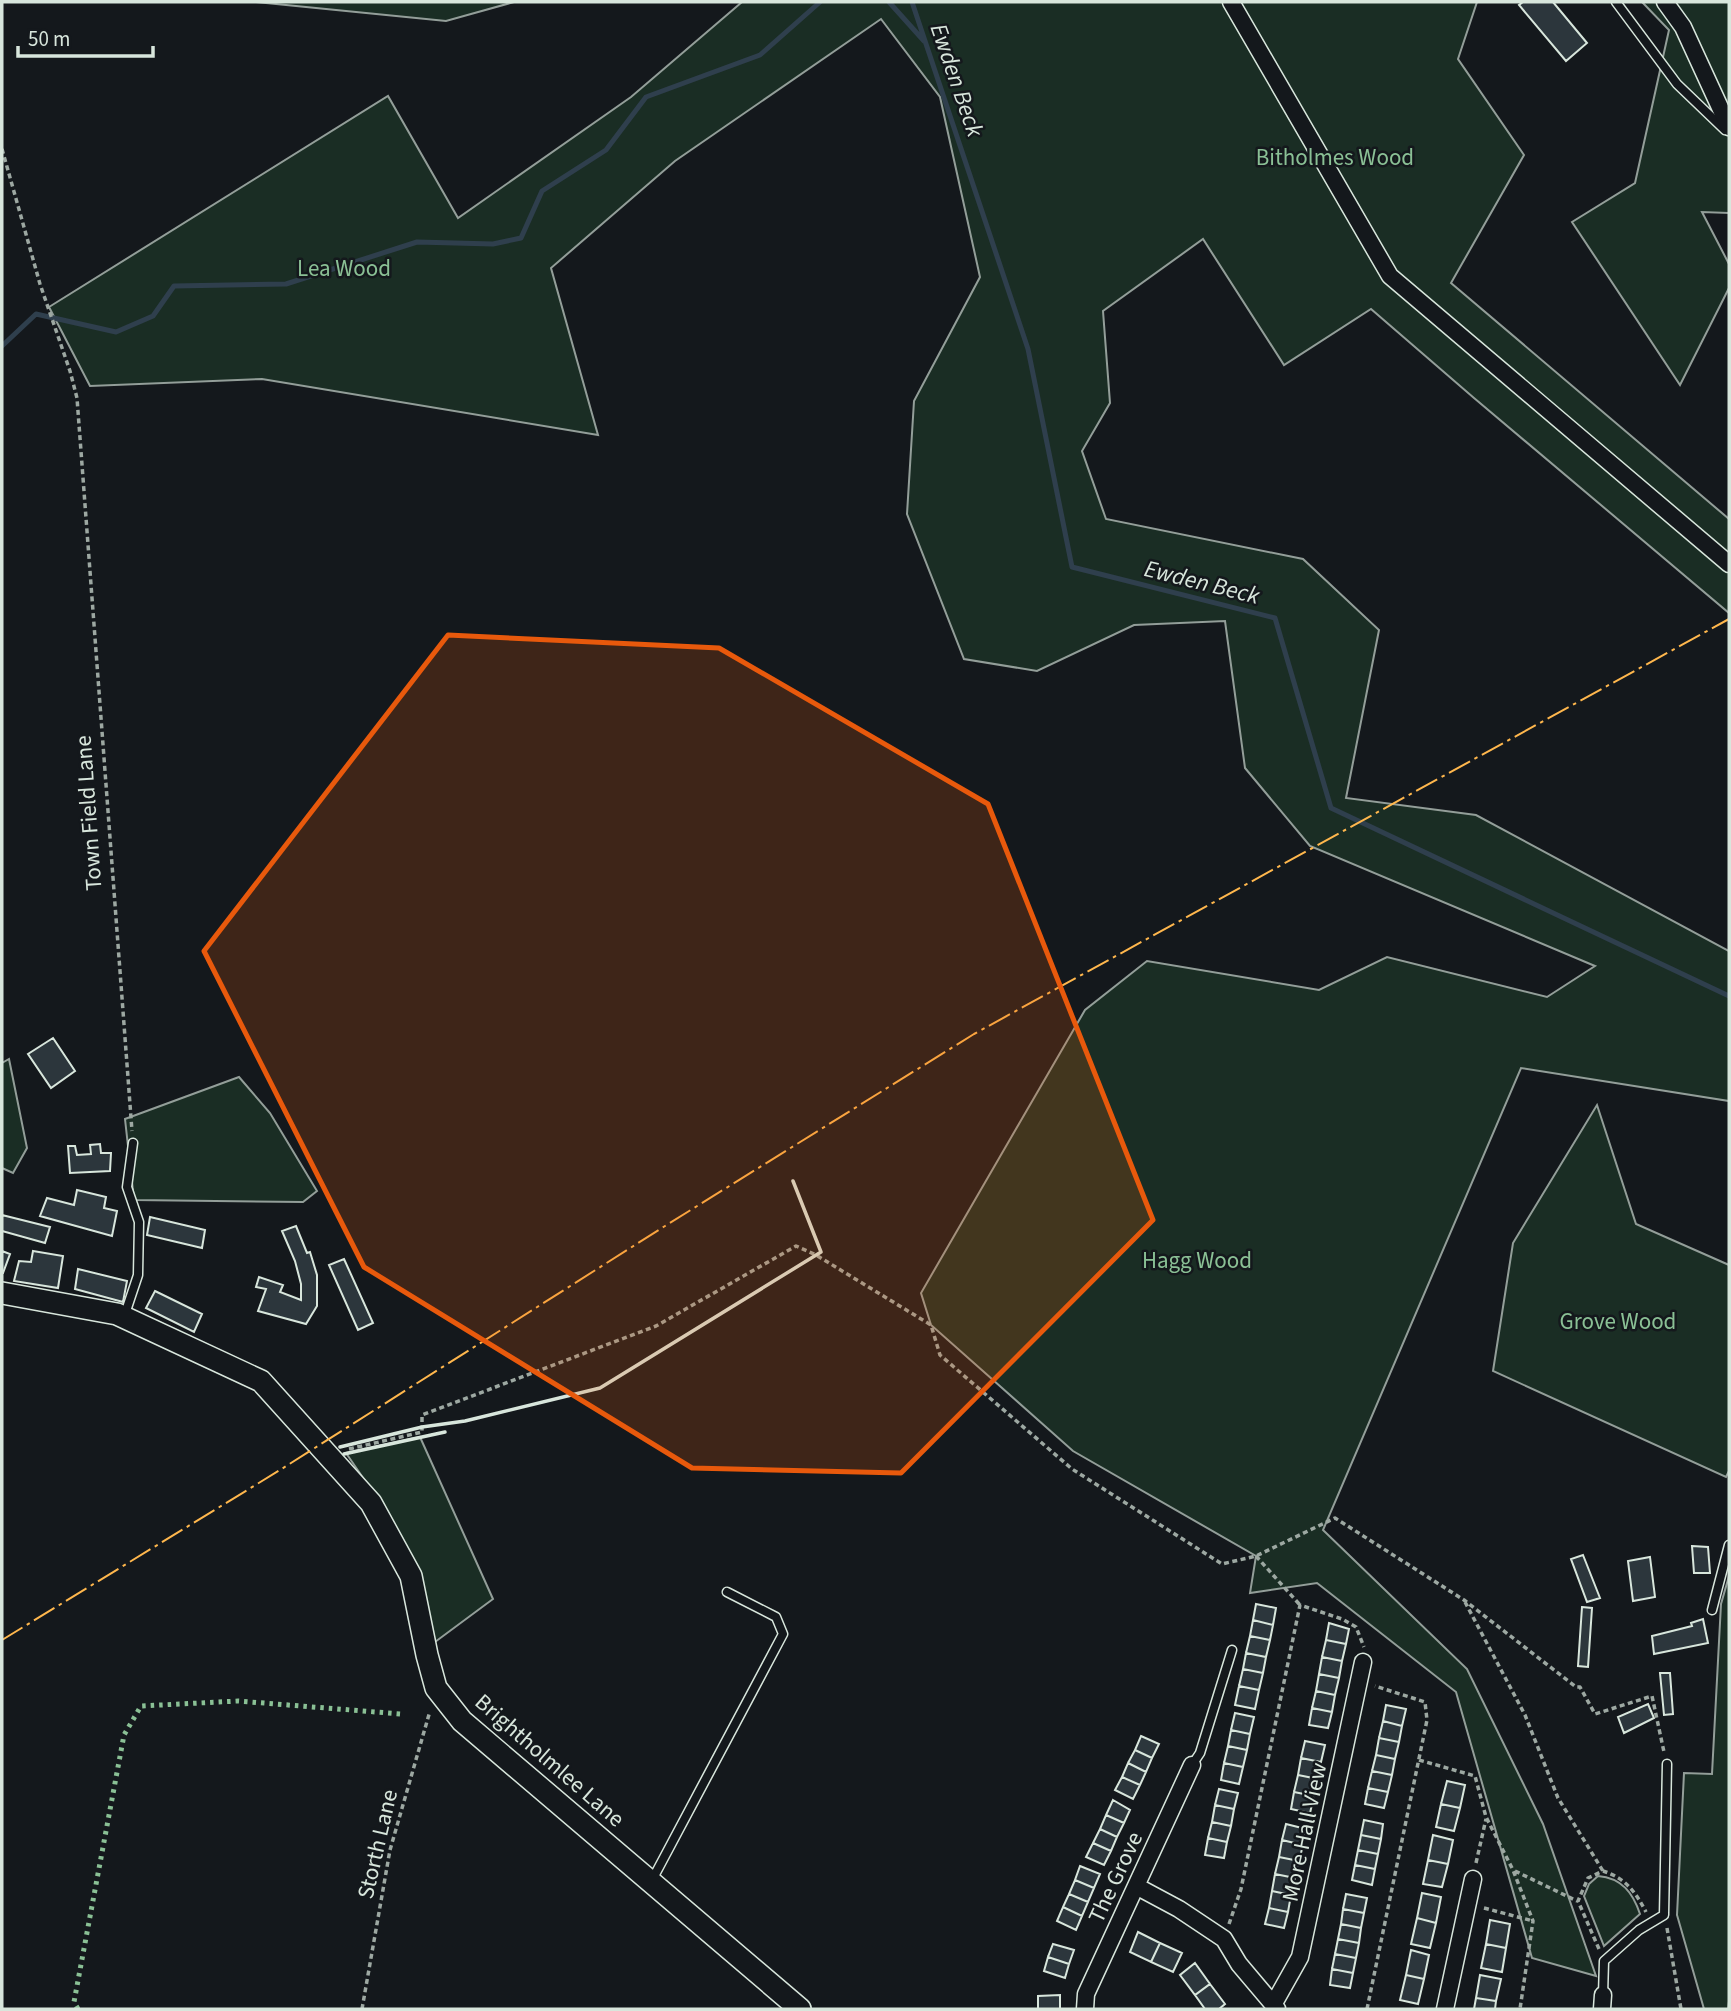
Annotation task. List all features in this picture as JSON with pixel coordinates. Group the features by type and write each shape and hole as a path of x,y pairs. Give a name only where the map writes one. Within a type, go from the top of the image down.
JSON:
{"street":[{"path":"1231,2 1391,276 1729,564"},
{"path":"1665,2 1683,27 1729,127"},
{"name":"Brightholmlee Lane","path":"2,1293 124,1317 261,1381 371,1503 411,1576 436,1688 462,1721 800,2009"},
{"name":"More Hall View","path":"1275,2007 1300,1957 1363,1662"},
{"name":"The Grove","path":"1085,2009 1086,1994 1192,1765"},
{"path":"1445,2009 1473,1879"},
{"path":"1136,1886 1179,1909 1224,1939 1240,1964 1275,2007"}],"lane":[{"path":"1616,2 1677,84 1729,134"},
{"path":"124,1317 138,1275 139,1222 127,1187 133,1143"},
{"path":"1712,1610 1729,1545"},
{"path":"651,1882 783,1634 776,1617 727,1592"},
{"path":"1192,1765 1200,1753 1232,1650"},
{"path":"1603,2002 1604,1961 1639,1930 1664,1915 1667,1765"}],"path":[{"name":"Town Field Lane","path":"2,149 47,306 77,398 133,1143"},
{"path":"327,1454 422,1432 422,1415 656,1326 796,1246 816,1255 931,1325 940,1356 1072,1469 1222,1564 1256,1556 1335,1518 1464,1600 1576,1687 1580,1687 1595,1714 1653,1696 1667,1765"},
{"path":"1256,1556 1300,1605 1342,1619 1356,1627 1364,1642 1363,1662"},
{"path":"1464,1600 1525,1715 1558,1798 1603,1871 1618,1876 1635,1891 1652,1923"},
{"path":"1224,1939 1241,1889 1300,1605"},
{"path":"1359,1681 1425,1702 1427,1720 1367,2009"},
{"name":"Storth Lane","path":"362,2009 390,1850 436,1688"},
{"path":"1419,1760 1475,1776 1486,1817 1513,1870 1533,1921 1520,2009"},
{"path":"1473,1879 1486,1817"},
{"path":"1513,1870 1578,1901 1604,1961"},
{"path":"1578,1901 1588,1878 1603,1871"},
{"path":"1467,1904 1533,1921"},
{"path":"1664,1915 1681,2009"}],"highlighted area":[{"path":"448,635 719,648 988,804 1153,1220 901,1473 692,1468 364,1267 204,951"}],"green space":[{"path":"256,2 514,2 446,21"},
{"path":"742,2 1477,2 1458,59 1524,155 1451,283 1729,519 1729,613 1371,309 1284,365 1203,239 1103,311 1110,403 1082,451 1106,519 1303,559 1379,630 1346,798 1476,815 1729,951 1729,1101 1521,1068 1323,1530 1467,1669 1543,1824 1596,1976 1532,1958 1456,1692 1317,1583 1250,1593 1256,1556 1073,1451 931,1325 921,1293 1085,1010 1147,961 1319,990 1387,957 1547,997 1595,966 1310,846 1245,768 1225,621 1134,625 1037,671 964,659 907,514 914,401 980,277 940,97 881,19 675,161 551,268 598,435 262,379 90,386 49,307 388,96 458,218 631,97"},
{"path":"1642,2 1729,2 1729,213 1702,212 1729,264 1729,288 1680,385 1572,222 1635,183 1669,30"},
{"path":"9,1059 27,1148 13,1173 2,1168 2,1063"},
{"path":"239,1077 270,1113 317,1191 303,1202 134,1200 125,1119"},
{"name":"Grove Wood","path":"1597,1105 1636,1224 1729,1265 1729,1471 1726,1477 1493,1371 1513,1243"},
{"path":"420,1437 493,1599 435,1642 383,1507 346,1453"},
{"path":"1729,1576 1729,2001 1728,2009 1704,2009 1677,1915 1684,1773 1712,1774 1721,1604"},
{"path":"1598,1876 1620,1883 1634,1899 1640,1914 1604,1946 1584,1896 1589,1884"}],"building":[{"path":"1523,2 1553,2 1587,43 1566,61 1519,5"},
{"path":"53,1038 75,1071 51,1088 28,1054"},
{"path":"100,1144 101,1153 111,1153 110,1171 70,1173 68,1146 75,1146 77,1155 91,1154 90,1145"},
{"path":"77,1190 106,1197 104,1208 117,1211 112,1236 40,1216 47,1198 74,1205"},
{"path":"2,1215 50,1227 45,1243 2,1231"},
{"path":"150,1217 205,1230 202,1248 147,1235"},
{"path":"296,1226 307,1253 310,1252 317,1275 317,1306 306,1324 258,1311 266,1289 256,1287 259,1277 283,1285 280,1292 301,1300 301,1284 295,1261 282,1231"},
{"path":"2,1251 10,1254 3,1273 2,1273"},
{"path":"33,1251 63,1256 58,1288 14,1281 19,1261 31,1262"},
{"path":"344,1259 373,1323 358,1330 329,1265"},
{"path":"78,1269 127,1281 123,1302 75,1289"},
{"path":"155,1291 202,1314 194,1332 146,1308"},
{"path":"1692,1546 1708,1547 1710,1573 1694,1573"},
{"path":"1583,1555 1600,1598 1587,1602 1571,1559"},
{"path":"1650,1557 1655,1597 1633,1601 1628,1561"},
{"path":"1256,1604 1276,1608 1273,1625 1253,1620"},
{"path":"1582,1607 1592,1608 1588,1667 1578,1666"},
{"path":"1703,1619 1708,1643 1654,1654 1652,1636 1692,1626 1691,1623"},
{"path":"1253,1620 1273,1625 1270,1640 1250,1636"},
{"path":"1329,1623 1349,1629 1346,1644 1326,1640"},
{"path":"1250,1636 1270,1640 1266,1657 1246,1653"},
{"path":"1326,1640 1346,1644 1342,1661 1322,1657"},
{"path":"1246,1653 1266,1657 1263,1673 1243,1669"},
{"path":"1322,1657 1342,1661 1339,1678 1319,1674"},
{"path":"1243,1669 1263,1673 1259,1690 1239,1686"},
{"path":"1660,1673 1670,1673 1673,1714 1664,1715"},
{"path":"1319,1674 1339,1678 1335,1695 1316,1691"},
{"path":"1239,1686 1259,1690 1255,1709 1235,1705"},
{"path":"1316,1691 1335,1695 1332,1712 1312,1708"},
{"path":"1648,1704 1654,1718 1624,1733 1618,1717"},
{"path":"1386,1705 1406,1709 1402,1726 1383,1721"},
{"path":"1312,1708 1332,1712 1328,1728 1309,1725"},
{"path":"1235,1713 1254,1717 1250,1734 1231,1730"},
{"path":"1383,1721 1402,1726 1399,1742 1379,1738"},
{"path":"1231,1730 1250,1734 1247,1750 1228,1746"},
{"path":"1141,1736 1159,1744 1152,1758 1135,1750"},
{"path":"1379,1738 1399,1742 1395,1759 1376,1755"},
{"path":"1305,1741 1325,1745 1321,1762 1301,1758"},
{"path":"1228,1746 1247,1750 1243,1767 1224,1763"},
{"path":"1135,1750 1152,1758 1146,1772 1128,1763"},
{"path":"1376,1755 1395,1759 1392,1775 1372,1771"},
{"path":"1301,1758 1321,1762 1318,1779 1298,1775"},
{"path":"1128,1763 1146,1772 1140,1785 1122,1777"},
{"path":"1224,1763 1243,1767 1239,1784 1221,1780"},
{"path":"1372,1771 1392,1775 1388,1792 1368,1788"},
{"path":"1298,1775 1318,1779 1314,1796 1294,1792"},
{"path":"1122,1777 1140,1785 1133,1799 1115,1790"},
{"path":"1447,1781 1465,1785 1460,1808 1441,1804"},
{"path":"1368,1788 1388,1792 1384,1808 1365,1804"},
{"path":"1219,1789 1238,1793 1234,1809 1215,1805"},
{"path":"1294,1792 1314,1796 1310,1813 1291,1809"},
{"path":"1113,1800 1130,1810 1124,1823 1106,1815"},
{"path":"1441,1804 1460,1808 1454,1831 1436,1827"},
{"path":"1215,1805 1234,1809 1231,1826 1212,1822"},
{"path":"1106,1815 1124,1823 1117,1837 1100,1829"},
{"path":"1364,1820 1383,1824 1381,1839 1361,1835"},
{"path":"1212,1822 1231,1826 1227,1842 1208,1838"},
{"path":"1286,1824 1306,1829 1303,1845 1282,1840"},
{"path":"1100,1829 1117,1837 1111,1851 1093,1843"},
{"path":"1361,1835 1381,1839 1378,1854 1358,1850"},
{"path":"1433,1835 1453,1840 1448,1864 1428,1860"},
{"path":"1208,1838 1227,1842 1224,1858 1205,1855"},
{"path":"1282,1840 1303,1845 1299,1861 1279,1857"},
{"path":"1093,1843 1111,1851 1104,1865 1086,1857"},
{"path":"1358,1850 1378,1854 1375,1869 1355,1865"},
{"path":"1279,1857 1299,1861 1295,1878 1275,1874"},
{"path":"1428,1860 1448,1864 1442,1887 1423,1884"},
{"path":"1355,1865 1375,1869 1372,1885 1352,1880"},
{"path":"1080,1866 1100,1874 1094,1888 1075,1880"},
{"path":"1275,1874 1295,1878 1291,1895 1272,1891"},
{"path":"1075,1880 1094,1888 1088,1902 1069,1894"},
{"path":"1272,1891 1291,1895 1288,1912 1269,1908"},
{"path":"1422,1893 1441,1897 1436,1923 1417,1918"},
{"path":"1069,1894 1088,1902 1082,1916 1063,1907"},
{"path":"1346,1894 1367,1898 1364,1913 1343,1909"},
{"path":"1063,1907 1082,1916 1076,1930 1057,1921"},
{"path":"1269,1908 1288,1912 1284,1928 1265,1924"},
{"path":"1343,1909 1364,1913 1361,1928 1341,1924"},
{"path":"1417,1918 1436,1923 1430,1948 1411,1944"},
{"path":"1490,1920 1510,1924 1506,1948 1486,1944"},
{"path":"1341,1924 1361,1928 1359,1943 1338,1939"},
{"path":"1138,1932 1160,1943 1151,1962 1130,1952"},
{"path":"1338,1939 1359,1943 1356,1958 1335,1954"},
{"path":"1160,1943 1182,1953 1173,1972 1151,1962"},
{"path":"1053,1944 1074,1950 1069,1964 1048,1957"},
{"path":"1486,1944 1506,1948 1502,1972 1481,1968"},
{"path":"1411,1950 1429,1955 1424,1979 1406,1975"},
{"path":"1335,1954 1356,1958 1353,1973 1332,1969"},
{"path":"1048,1957 1069,1964 1065,1978 1044,1971"},
{"path":"1195,1963 1210,1984 1195,1995 1180,1975"},
{"path":"1332,1969 1353,1973 1350,1988 1330,1985"},
{"path":"1406,1975 1424,1979 1418,2004 1400,2000"},
{"path":"1480,1975 1501,1979 1496,2001 1476,1998"},
{"path":"1210,1984 1225,2004 1219,2009 1205,2009 1195,1995"},
{"path":"1060,1995 1060,2009 1038,2009 1038,1996"},
{"path":"1476,1998 1496,2001 1495,2009 1474,2009"}],"waterway":[{"path":"2,346 36,314 116,332 153,316 174,286 286,284 417,242 493,244 521,238 542,191 606,150 646,97 760,55 820,2"},
{"path":"889,2 924,41"},
{"name":"Ewden Beck","path":"912,2 1028,349 1072,567 1275,618 1331,808 1729,996"}],"hedge":[{"path":"78,2009 74,2002 124,1735 141,1706 238,1701 401,1714"}],"wall":[{"path":"340,1447 422,1427 465,1421 600,1388 821,1252 793,1181"},
{"path":"344,1454 445,1432"}],"power":[{"path":"2,1640 280,1470 974,1034 1729,619"}],"park label":[{"name":"Bitholmes Wood","path":"1335,157"},
{"name":"Lea Wood","path":"344,268"},
{"name":"Hagg Wood","path":"1197,1260"}]}
